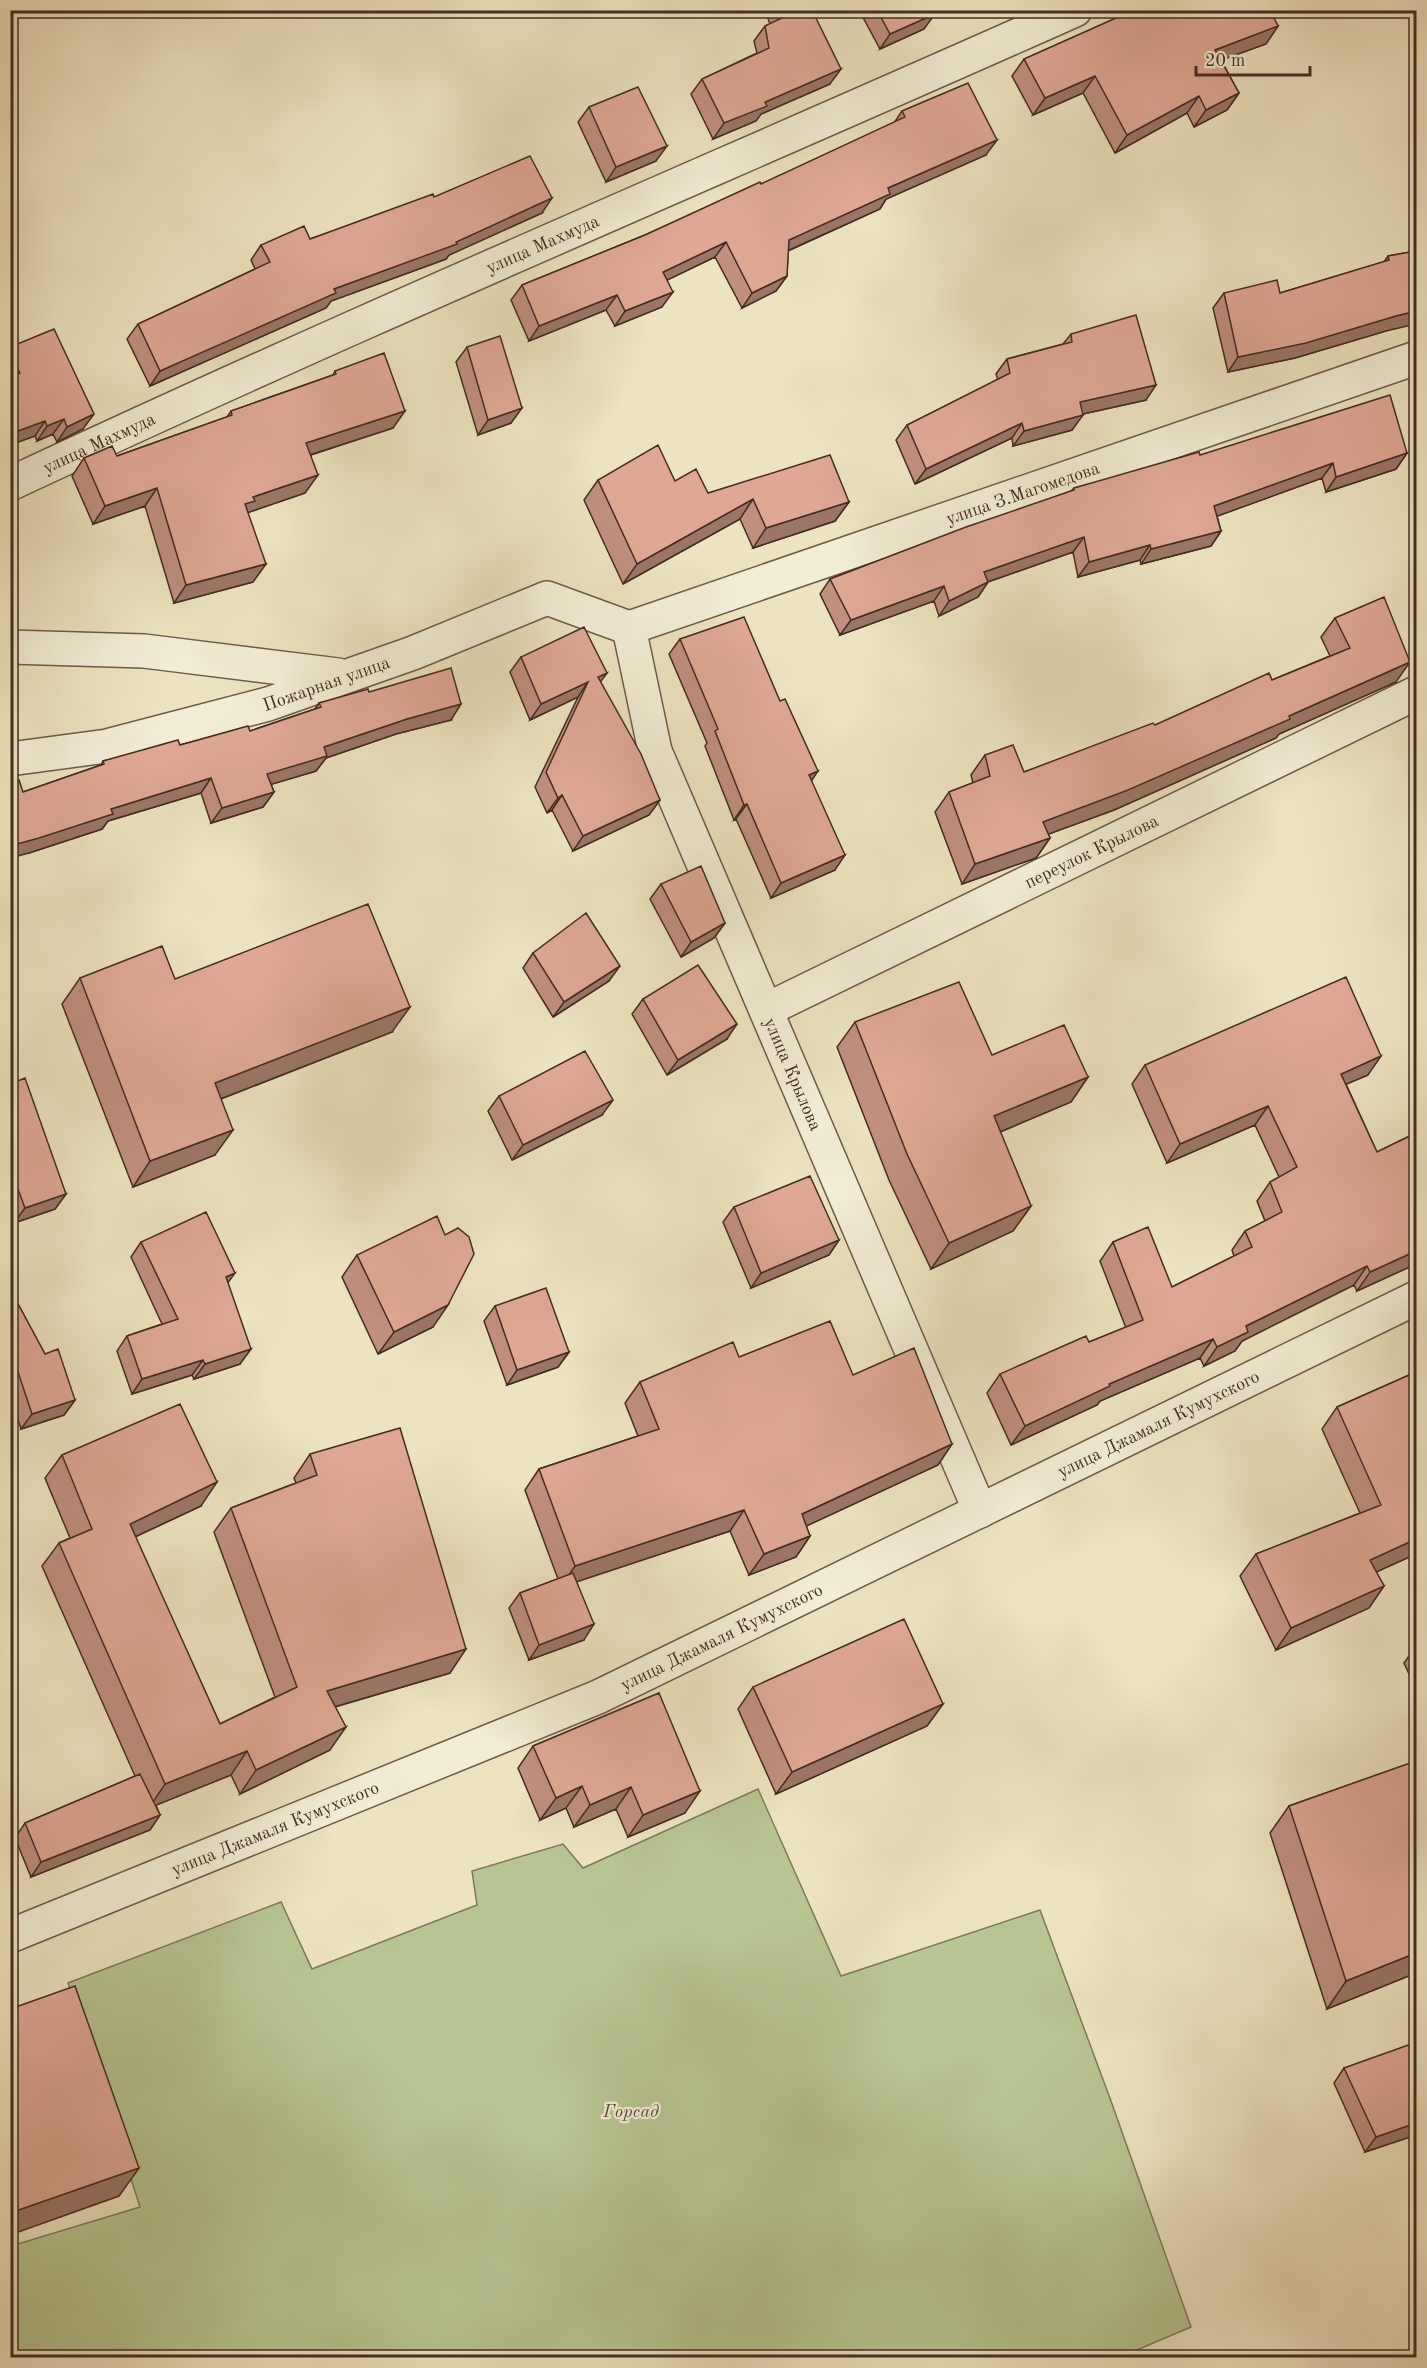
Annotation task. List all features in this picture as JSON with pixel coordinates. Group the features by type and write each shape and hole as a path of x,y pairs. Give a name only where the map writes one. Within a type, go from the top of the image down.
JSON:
{"street":[{"name":"улица Махмуда","path":"10,484 246,374 718,169 1075,10"},
{"name":"улица З.Магомедова","path":"629,628 1416,358"},
{"name":"Пожарная улица","path":"10,759 107,746 268,704 413,653 547,598 629,628"},
{"name":"улица Крылова","path":"629,628 655,751 980,1511"},
{"path":"10,647 144,651 345,676"},
{"name":"переулок Крылова","path":"766,1010 1416,693"},
{"name":"улица Джамаля Кумухского","path":"10,1936 598,1697 1416,1298"}],"green space":[{"name":"Горсад","path":"758,1789 841,1976 1040,1910 1191,2327 1118,2358 11,2358 11,2246 140,2207 68,1983 281,1902 312,1969 477,1905 472,1871 563,1844 583,1868"}],"building":[{"path":"781,10 812,10 841,69 765,102 767,106 724,123 702,79 769,48 765,26 784,17"},
{"path":"877,10 933,10 935,14 890,34"},
{"path":"1134,10 1270,10 1278,26 1215,50 1239,93 1206,110 1199,96 1127,135 1095,76 1045,98 1024,59"},
{"path":"968,83 997,140 888,188 890,194 789,240 787,276 752,293 726,242 663,272 673,292 625,311 617,295 539,326 522,285 645,235 760,182 761,184 905,117 902,111"},
{"path":"638,87 667,146 616,167 589,107"},
{"path":"530,156 552,198 456,242 457,244 334,289 336,293 160,371 138,324 270,262 261,245 304,226 310,239 433,194 434,197"},
{"path":"1416,251 1416,311 1306,343 1238,357 1224,293 1277,280 1280,293 1389,260 1388,256"},
{"path":"1136,315 1156,385 1080,402 1083,415 1024,431 1022,423 926,469 907,425 1010,373 1007,359 1072,342 1071,334"},
{"path":"54,329 94,414 67,427 64,419 47,426 45,421 10,434 10,376 20,373 10,355 10,347"},
{"path":"500,336 522,408 488,420 467,347"},
{"path":"384,353 405,411 306,443 318,475 253,497 255,501 245,504 266,564 186,585 157,488 105,506 84,458 112,446 117,456 232,415 231,411 336,374 335,371"},
{"path":"1390,395 1407,453 1336,477 1333,463 1214,506 1221,531 1151,549 1150,545 1089,562 1084,537 984,572 988,582 949,601 944,586 851,620 830,579 966,527 1074,490 1074,488 1199,452 1200,455"},
{"path":"658,445 675,481 696,469 708,493 830,455 849,502 766,528 753,499 637,564 598,480"},
{"path":"1384,597 1410,662 1289,716 1290,719 1128,790 1043,822 1050,838 975,864 949,792 990,776 985,755 1013,745 1024,772 1153,723 1155,725 1269,673 1272,680 1350,648 1335,618"},
{"path":"744,617 780,701 785,699 818,771 809,775 845,855 781,883 747,804 744,805 715,731 718,729 680,639"},
{"path":"584,627 607,673 598,677 641,754 660,800 583,836 562,795 558,798 546,772 588,682 541,704 521,657"},
{"path":"451,668 461,704 407,719 324,747 327,756 267,774 274,792 222,808 211,778 111,809 113,814 10,846 10,783 19,780 23,792 104,764 103,761 178,740 180,745 248,726 250,731 321,707 319,703 368,689 369,692"},
{"path":"701,866 725,923 691,942 661,884"},
{"path":"368,904 410,1007 215,1083 233,1130 150,1161 80,978 162,946 175,979"},
{"path":"586,913 620,966 564,1002 533,953"},
{"path":"698,965 737,1024 678,1060 643,999"},
{"path":"1346,977 1381,1056 1341,1074 1377,1152 1416,1133 1416,1251 1370,1272 1367,1266 1246,1326 1248,1332 1217,1347 1213,1339 1109,1384 1110,1386 1025,1426 1000,1374 1086,1336 1089,1342 1143,1320 1113,1242 1148,1227 1172,1287 1252,1247 1245,1231 1282,1212 1270,1182 1297,1167 1268,1106 1180,1144 1145,1065"},
{"path":"959,982 992,1055 1064,1025 1088,1077 994,1116 1031,1206 949,1243 907,1154 855,1022"},
{"path":"585,1051 613,1100 523,1145 499,1096"},
{"path":"25,1078 66,1194 25,1208 10,1168 10,1084"},
{"path":"810,1176 839,1240 761,1273 734,1207"},
{"path":"206,1212 235,1273 226,1277 251,1349 205,1364 203,1360 142,1379 127,1336 178,1319 141,1242"},
{"path":"437,1216 445,1235 458,1228 469,1237 474,1254 448,1305 394,1332 357,1255"},
{"path":"546,1288 569,1352 517,1370 495,1306"},
{"path":"10,1289 45,1354 58,1349 75,1400 32,1414 10,1348"},
{"path":"830,1321 853,1375 914,1348 952,1444 802,1514 810,1536 764,1554 744,1510 575,1566 539,1469 659,1429 640,1382 733,1342 739,1357"},
{"path":"1416,1372 1416,1539 1370,1560 1384,1586 1291,1628 1256,1554 1381,1505 1337,1407"},
{"path":"180,1404 217,1482 130,1524 220,1724 297,1687 231,1508 317,1475 310,1454 400,1428 466,1649 327,1691 346,1727 256,1770 247,1751 165,1784 59,1543 92,1529 62,1455"},
{"path":"573,1573 594,1624 539,1645 520,1593"},
{"path":"904,1619 943,1704 792,1772 753,1687"},
{"path":"659,1693 700,1791 643,1815 631,1787 590,1805 582,1786 556,1798 533,1746"},
{"path":"1416,1761 1416,1953 1346,1981 1289,1806"},
{"path":"140,1774 160,1815 41,1862 25,1823"},
{"path":"75,1986 139,2168 10,2213 10,2009"},
{"path":"1414,2043 1416,2048 1416,2123 1376,2137 1344,2068"}]}
